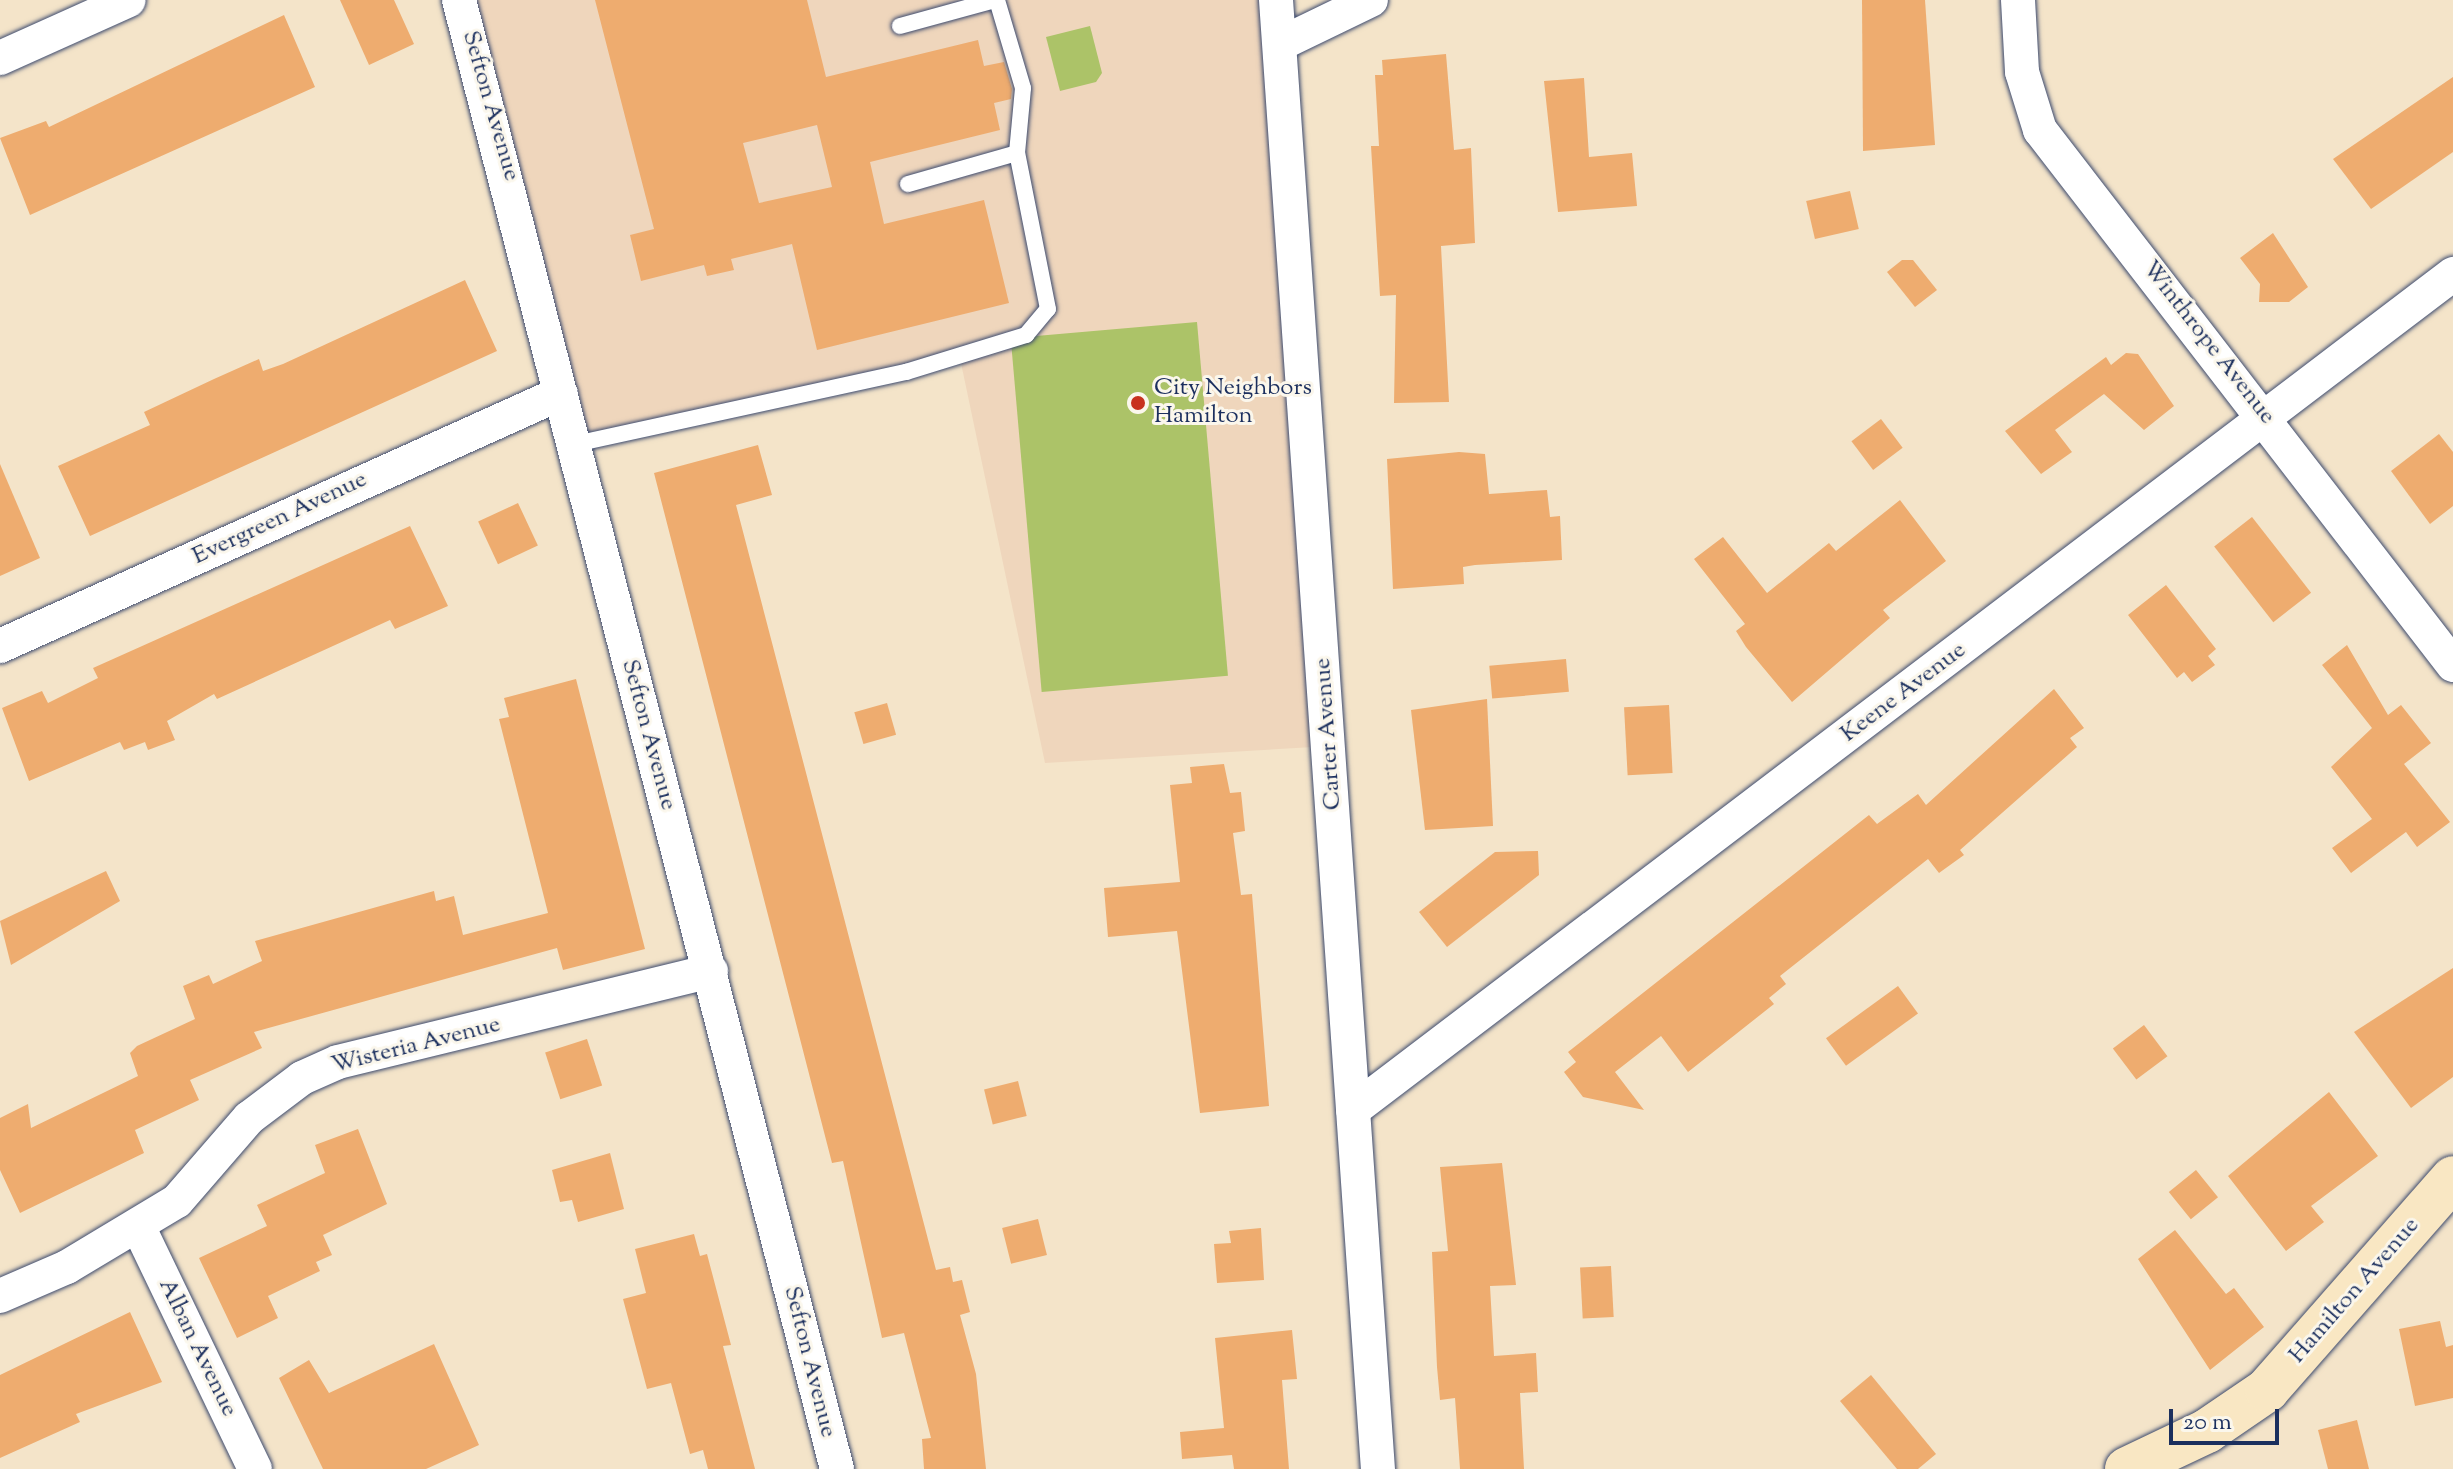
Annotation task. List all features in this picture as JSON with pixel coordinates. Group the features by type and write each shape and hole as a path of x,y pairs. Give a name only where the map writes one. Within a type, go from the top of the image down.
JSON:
{"street":[{"path":"0,58 129,0"},
{"name":"Sefton Avenue","path":"459,0 837,1469"},
{"name":"Carter Avenue","path":"1276,0 1378,1469"},
{"path":"1280,44 1371,0"},
{"name":"Winthrope Avenue","path":"2018,0 2022,72 2040,130 2268,418 2453,665"},
{"name":"Keene Avenue","path":"1353,1110 2268,418 2453,274"},
{"name":"Evergreen Avenue","path":"0,646 561,393"},
{"name":"Wisteria Avenue","path":"0,1296 139,1228 177,1201 249,1118 326,1068 711,971"},
{"name":"Hamilton Avenue","path":"2127,1469 2207,1431 2267,1390 2453,1178"},
{"name":"Alban Avenue","path":"139,1228 255,1469"}],"lane":[{"path":"575,444 906,372 1026,335 1048,309 1017,153 1023,88 996,0 900,26"},
{"path":"908,184 1017,153"}],"shaded area":[{"name":"City Neighbors Hamilton","path":"459,0 1276,0 1330,746 1045,763 961,363 575,444"}],"green space":[{"path":"1090,26 1102,73 1096,82 1060,91 1046,37"},
{"path":"1197,322 1228,676 1042,692 1011,338"}],"building":[{"path":"340,0 394,0 414,44 369,65"},
{"path":"595,0 807,0 826,77 978,40 984,66 1004,62 1012,89 1011,99 994,103 1000,130 870,162 884,224 984,200 1009,303 817,350 792,244 731,259 734,270 707,276 704,265 641,281 630,235 654,229","holes":["817,125 832,187 759,203 743,143"]},
{"path":"1862,0 1925,0 1935,145 1863,151"},
{"path":"284,15 315,87 30,215 0,138 46,121 49,127"},
{"path":"1446,54 1454,150 1471,148 1475,243 1441,246 1449,402 1394,403 1396,295 1380,296 1371,146 1379,146 1375,75 1383,75 1382,60"},
{"path":"2453,77 2453,152 2371,209 2333,159"},
{"path":"1584,78 1589,157 1632,153 1637,206 1558,212 1544,81"},
{"path":"1850,191 1859,229 1815,239 1806,201"},
{"path":"2273,233 2308,287 2289,302 2259,302 2260,284 2240,258"},
{"path":"1902,260 1913,260 1937,290 1915,307 1887,272"},
{"path":"465,280 497,351 90,536 58,466 150,425 144,412 214,379 259,359 263,371 283,364"},
{"path":"2126,353 2138,354 2174,406 2144,430 2104,394 2055,430 2072,452 2041,474 2005,431 2106,357 2111,365"},
{"path":"1881,419 1903,448 1873,470 1851,441"},
{"path":"2439,434 2453,452 2453,506 2430,524 2391,471"},
{"path":"758,445 772,495 736,505 936,1270 950,1267 953,1282 962,1280 970,1312 960,1315 976,1374 986,1469 924,1469 922,1439 931,1438 904,1333 882,1338 843,1161 832,1163 654,473"},
{"path":"1459,452 1485,454 1489,494 1547,490 1550,517 1560,516 1562,560 1463,567 1464,584 1393,589 1387,459"},
{"path":"0,464 40,558 0,576"},
{"path":"1900,500 1946,561 1883,610 1890,618 1792,702 1746,647 1736,631 1745,624 1694,559 1723,537 1767,593 1829,543 1836,551"},
{"path":"518,503 538,546 498,564 478,522"},
{"path":"2252,517 2311,593 2273,622 2214,547"},
{"path":"410,526 448,606 395,629 390,620 217,699 214,694 167,721 175,740 148,750 145,742 124,750 120,742 29,781 2,708 42,691 48,703 98,678 93,668"},
{"path":"2166,585 2216,649 2208,656 2215,665 2192,682 2184,672 2177,678 2128,615"},
{"path":"2347,645 2388,715 2401,705 2431,743 2404,764 2450,822 2417,847 2406,832 2351,873 2332,848 2372,819 2331,767 2372,728 2322,665"},
{"path":"1566,659 1569,692 1492,699 1489,666"},
{"path":"576,679 645,949 563,970 557,948 254,1032 262,1048 190,1080 199,1100 135,1130 144,1153 20,1213 0,1170 0,1118 28,1104 31,1128 138,1076 130,1053 137,1046 195,1019 183,986 209,975 213,984 262,961 255,941 434,891 436,901 454,896 463,935 548,913 499,719 509,717 504,698"},
{"path":"2054,689 2084,728 2070,738 2077,747 1960,850 1964,855 1939,873 1928,859 1780,976 1786,984 1769,998 1774,1004 1688,1072 1661,1036 1615,1072 1644,1110 1583,1097 1564,1072 1576,1062 1568,1052 1869,815 1877,824 1918,794 1926,805"},
{"path":"1487,699 1493,826 1425,830 1411,710"},
{"path":"887,703 896,735 863,744 854,712"},
{"path":"1669,705 1673,773 1628,775 1624,707"},
{"path":"1224,764 1230,793 1241,792 1245,831 1233,833 1241,895 1252,894 1269,1106 1200,1113 1177,931 1108,937 1104,888 1180,882 1170,785 1192,783 1190,767"},
{"path":"1538,851 1539,875 1447,947 1419,912 1495,852"},
{"path":"106,871 120,901 11,965 0,921"},
{"path":"2453,968 2453,1077 2411,1108 2354,1032"},
{"path":"1898,986 1918,1014 1846,1066 1826,1038"},
{"path":"2144,1025 2167,1056 2136,1080 2113,1048"},
{"path":"587,1039 602,1086 560,1099 545,1053"},
{"path":"1018,1081 1027,1116 993,1124 984,1089"},
{"path":"2329,1092 2378,1156 2311,1206 2324,1222 2286,1251 2228,1176"},
{"path":"358,1129 387,1204 323,1235 332,1255 316,1262 320,1271 268,1296 278,1318 237,1338 199,1258 267,1226 257,1205 325,1173 315,1145"},
{"path":"610,1153 624,1209 578,1222 572,1200 560,1202 552,1170"},
{"path":"1502,1163 1516,1285 1490,1286 1494,1356 1536,1353 1538,1392 1520,1393 1524,1469 1460,1469 1455,1398 1440,1400 1437,1367 1432,1252 1448,1251 1440,1167"},
{"path":"2196,1170 2218,1197 2191,1219 2169,1192"},
{"path":"1038,1219 1047,1255 1011,1264 1002,1228"},
{"path":"1261,1228 1264,1280 1217,1283 1214,1244 1231,1243 1229,1231"},
{"path":"2175,1230 2226,1294 2234,1288 2264,1327 2210,1370 2138,1259"},
{"path":"694,1234 700,1256 707,1254 731,1345 723,1346 755,1469 708,1469 703,1450 690,1454 671,1383 647,1389 623,1299 646,1293 635,1249"},
{"path":"1611,1266 1614,1317 1583,1319 1580,1268"},
{"path":"130,1312 162,1382 76,1414 80,1422 0,1458 0,1375"},
{"path":"2440,1321 2446,1347 2453,1345 2453,1398 2415,1406 2399,1329"},
{"path":"1292,1330 1297,1379 1282,1380 1289,1469 1234,1469 1232,1455 1182,1459 1180,1432 1224,1428 1215,1338"},
{"path":"434,1344 479,1445 426,1469 323,1469 279,1378 309,1360 329,1393"},
{"path":"1871,1375 1936,1454 1918,1469 1897,1469 1840,1401"},
{"path":"2357,1420 2369,1469 2328,1469 2318,1430"}],"place":[{"name":"City Neighbors Hamilton","path":"1138,403"}]}
